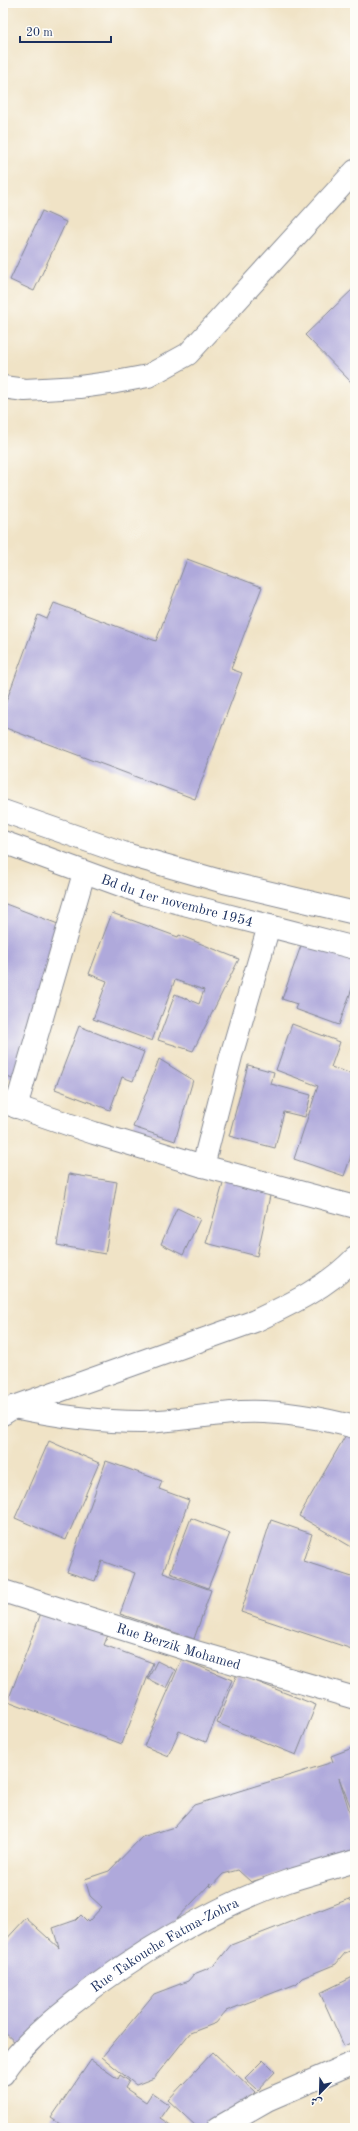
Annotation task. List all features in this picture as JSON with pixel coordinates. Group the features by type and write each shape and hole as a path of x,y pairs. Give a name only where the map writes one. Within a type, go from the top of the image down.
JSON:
{"street":[{"path":"3,387 25,390 80,387 116,382 148,376 188,354 355,171"},
{"path":"3,811 137,857 224,882 355,913"},
{"name":"Bd du 1er novembre 1954","path":"3,842 84,873 145,894 355,948"},
{"path":"84,873 9,1104 94,1133 202,1166 355,1207"},
{"path":"202,1166 231,1056 269,926"},
{"path":"8,1411 255,1321 289,1306 315,1290 342,1271 355,1258"},
{"path":"8,1411 63,1418 142,1422 242,1412 282,1412 320,1418 355,1427"},
{"name":"Rue Berzik Mohamed","path":"3,1591 196,1652 355,1698"},
{"name":"Rue Takouche Fatma-Zohra","path":"3,2074 30,2042 51,2022 105,1978 170,1937 237,1903 288,1882 355,1861"},
{"path":"218,2128 267,2100 355,2062"}],"building":[{"path":"42,211 66,222 34,291 10,280"},
{"path":"355,287 355,386 305,335"},
{"path":"187,559 262,587 231,669 242,673 195,799 3,727 3,710 38,615 47,619 54,603 156,641"},
{"path":"3,903 58,924 17,1081 5,1076 3,1082"},
{"path":"112,913 178,937 179,935 239,959 193,1051 158,1040 175,994 199,1004 204,990 175,980 152,1041 93,1019 107,981 89,974"},
{"path":"303,940 355,958 355,980 339,1025 295,1009 297,1004 282,999"},
{"path":"292,1024 340,1042 331,1067 355,1075 355,1145 344,1176 294,1159 318,1086 276,1070"},
{"path":"79,1026 144,1052 133,1081 122,1077 110,1110 55,1089"},
{"path":"159,1059 193,1080 175,1141 133,1127"},
{"path":"248,1065 274,1072 271,1084 311,1095 305,1117 284,1112 275,1148 229,1136"},
{"path":"69,1174 117,1182 105,1254 57,1245"},
{"path":"225,1177 271,1191 257,1256 206,1243"},
{"path":"177,1208 200,1219 183,1255 161,1244"},
{"path":"347,1433 355,1437 355,1549 299,1516"},
{"path":"49,1441 99,1463 66,1540 15,1518"},
{"path":"106,1461 162,1481 159,1489 189,1500 163,1573 211,1590 194,1639 120,1614 135,1573 102,1561 95,1581 67,1572"},
{"path":"191,1518 230,1533 208,1588 170,1573"},
{"path":"271,1520 312,1534 303,1561 355,1578 355,1650 241,1612"},
{"path":"47,1597 113,1622 104,1645 153,1663 122,1744 8,1701"},
{"path":"182,1659 232,1680 206,1742 179,1731 168,1756 144,1746"},
{"path":"157,1661 175,1670 166,1688 148,1679"},
{"path":"237,1674 316,1705 296,1755 217,1723"},
{"path":"355,1747 355,1818 339,1778 355,1829 355,1849 251,1882 238,1870 223,1874 211,1887 210,1884 156,1941 133,1948 31,2057 3,2031 3,1943 26,1918 59,1948 53,1928 76,1920 81,1915 88,1922 102,1907 90,1896 85,1879 109,1871 142,1837 174,1827 194,1805 333,1762 331,1756"},
{"path":"349,1899 355,1904 355,1949 345,1953 336,1964 302,1978 296,1984 226,2011 216,2023 190,2033 154,2078 136,2085 102,2057 154,1994 188,1981 194,1974 214,1966 231,1945"},
{"path":"355,1976 355,2041 344,2046 320,1993"},
{"path":"213,2052 255,2092 221,2128 198,2128 168,2100"},
{"path":"91,2060 118,2079 120,2075 129,2081 125,2088 146,2102 152,2093 169,2105 160,2118 175,2128 66,2128 51,2118"},
{"path":"263,2060 275,2072 258,2090 245,2078"}]}
